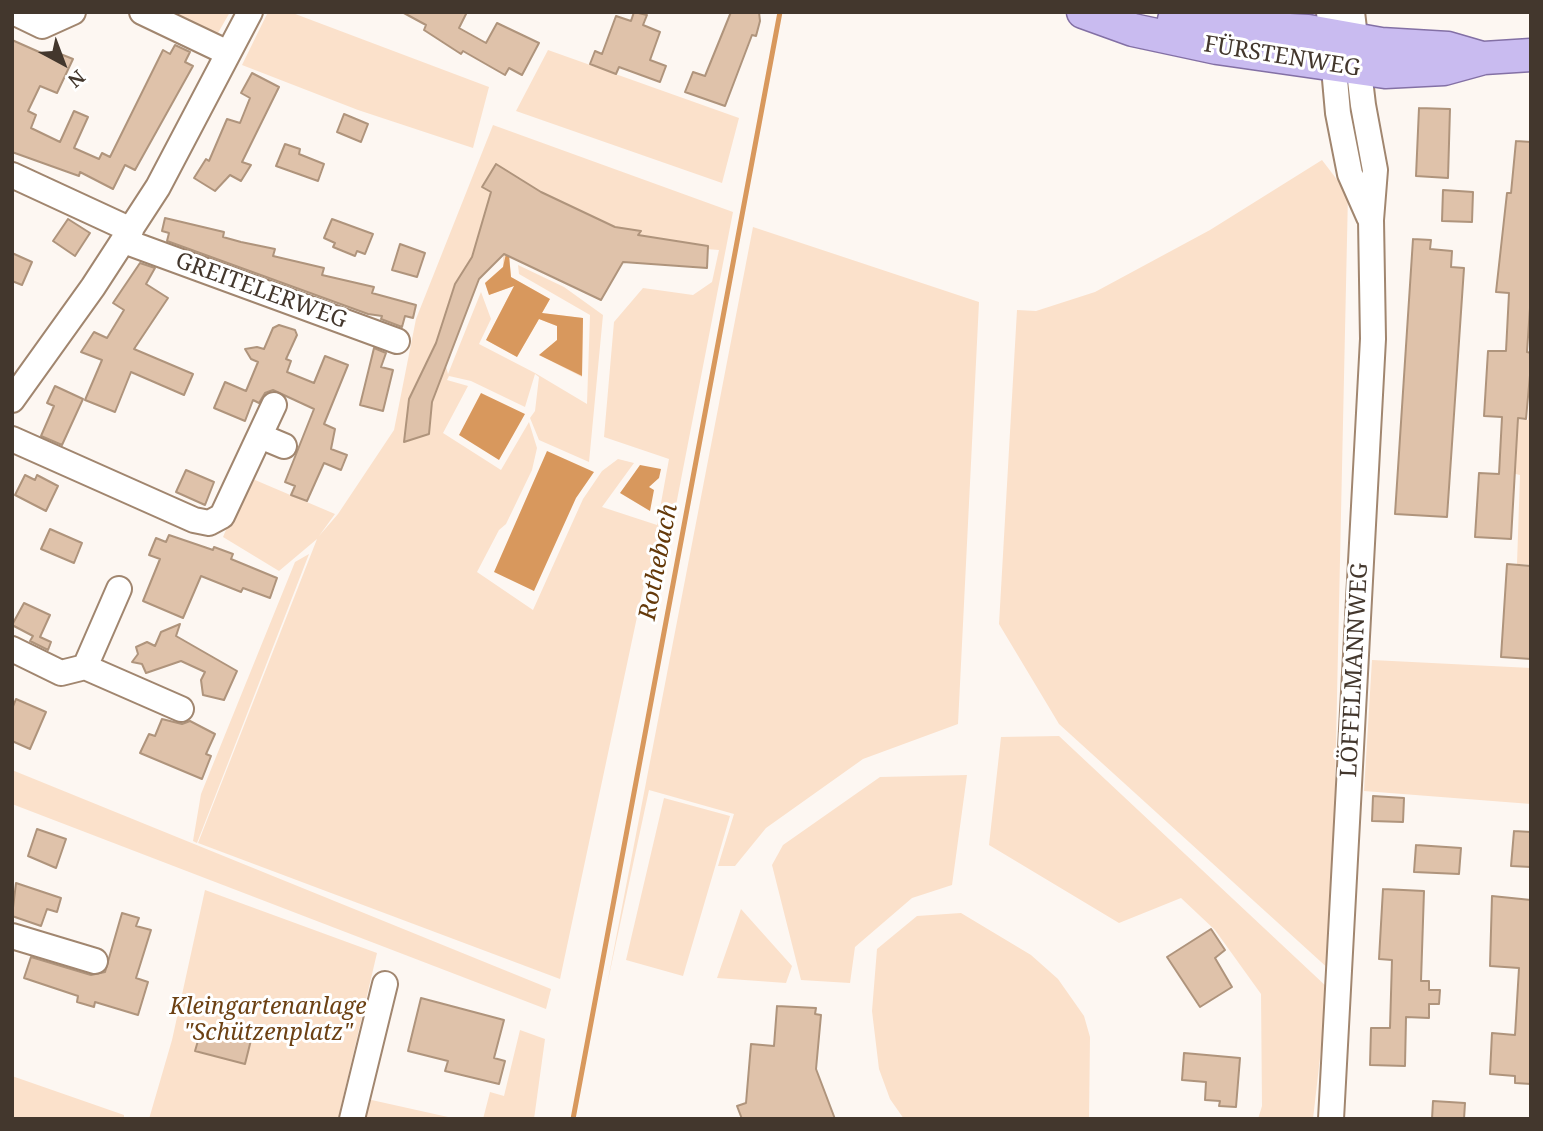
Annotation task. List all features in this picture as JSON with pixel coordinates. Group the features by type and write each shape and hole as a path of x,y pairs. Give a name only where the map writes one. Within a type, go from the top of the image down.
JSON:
{"main road":[{"name":"FÜRSTENWEG","path":"1083,12 1133,30 1217,48 1343,39"},
{"name":"FÜRSTENWEG","path":"1138,12 1232,27 1448,48 1484,58 1531,55"}],"street":[{"path":"13,12 43,26 73,12"},
{"path":"142,12 228,53"},
{"path":"12,400 128,235 158,187 250,12"},
{"name":"LÖFFELMANNWEG","path":"1331,1119 1373,339 1371,220 1350,174 1338,113 1343,39"},
{"name":"GREITELERWEG","path":"12,175 128,235 397,341"},
{"path":"12,439 194,520 209,523 222,516 274,405"},
{"path":"260,436 284,446"},
{"path":"85,667 119,589"},
{"path":"12,649 61,673 85,667 181,709"},
{"path":"12,936 95,961"},
{"path":"352,1119 385,984"}],"green space":[{"path":"171,12 230,12 218,33"},
{"path":"268,12 290,12 489,87 473,148 358,110 242,65"},
{"path":"548,50 739,118 722,183 516,111"},
{"path":"493,125 733,212 663,572 647,570 560,979 198,843 317,539 279,571 223,537 248,477 335,514 319,536 338,514 394,430 416,319","holes":["488,242 503,249 503,267 485,283 489,295 514,286 486,340 517,357 539,319 557,326 557,340 539,355 582,377 583,318 542,313 550,299 511,277 509,252 584,285 581,291 601,300 614,278 609,277 617,262 706,249 719,250 712,282 693,295 643,288 614,322 604,437 669,459 657,525 602,507 634,463 618,459 602,471 583,499 533,610 477,572 499,530 506,524 532,470 537,448 529,422 501,470 443,433 468,386 447,380 449,376 471,381 525,407 535,374 539,377 535,411 530,418 539,440 589,462 603,315 564,287 518,265 519,274 590,315 587,404 535,373 479,344 491,319 481,292 448,374 444,359"]},
{"path":"1322,160 1348,194 1331,971 1059,724 999,624 1017,310 1036,311 1095,292 1210,230"},
{"path":"753,227 979,302 958,724 863,759 766,828 735,866 718,866 734,814 649,790 607,985"},
{"path":"1531,371 1531,565 1517,564 1520,475 1511,473 1514,419 1528,420"},
{"path":"309,554 197,843 193,841 201,794 295,562"},
{"path":"1372,660 1531,668 1531,804 1364,791"},
{"path":"1059,736 1328,988 1313,1119 1258,1119 1262,1106 1261,994 1215,930 1181,898 1119,923 989,845 1001,737"},
{"path":"12,770 551,989 546,1009 12,804"},
{"path":"967,775 952,885 912,898 855,947 850,983 801,980 772,865 783,845 880,777"},
{"path":"664,798 730,816 683,976 626,960"},
{"name":"Kleingartenanlage \"Schützenplatz\"","path":"205,890 377,953 338,1119 149,1119 172,1040"},
{"path":"741,909 792,966 786,983 717,978"},
{"path":"961,913 1031,955 1058,979 1084,1016 1090,1037 1089,1119 904,1119 890,1099 879,1069 872,1011 877,949 917,916"},
{"path":"520,1030 545,1039 534,1119 483,1119 490,1092 504,1096"},
{"path":"12,1076 124,1115 124,1119 12,1119"},
{"path":"367,1099 457,1119 362,1119"}],"shaded area":[{"path":"508,245 511,277 550,299 542,313 583,318 582,376 539,355 557,340 557,326 539,319 517,357 486,340 514,286 489,295 485,283 503,267"},
{"path":"481,393 525,414 499,460 459,435"},
{"path":"547,451 594,472 576,498 534,591 494,572"},
{"path":"640,465 661,469 659,478 649,487 654,490 650,511 620,493"}],"building":[{"path":"402,12 467,12 459,28 486,43 497,23 539,43 522,75 509,68 505,75 463,51 461,54 424,30 426,25"},
{"path":"634,12 647,15 643,25 660,32 650,60 666,66 660,82 619,67 616,74 590,64 595,51 602,54 616,16 631,21"},
{"path":"731,12 759,12 760,21 725,106 685,92 693,72 705,76"},
{"path":"12,40 55,59 58,53 73,59 57,93 40,86 28,111 36,115 31,128 60,142 74,111 88,117 74,148 99,159 102,153 110,157 163,50 170,54 175,45 190,52 185,62 193,66 135,170 125,165 113,189 80,172 79,176 12,152"},
{"path":"252,73 279,87 242,162 251,165 241,181 230,175 215,191 194,178 206,159 209,161 227,119 240,123 250,98 241,93"},
{"path":"1419,108 1450,109 1448,178 1416,176"},
{"path":"344,114 368,124 361,142 337,132"},
{"path":"1516,141 1531,142 1531,293 1527,352 1531,353 1531,364 1526,419 1518,418 1511,539 1475,537 1479,473 1499,474 1502,417 1484,416 1488,351 1506,351 1509,293 1496,292"},
{"path":"285,144 300,149 299,154 324,164 318,181 276,166"},
{"path":"496,164 541,192 615,227 641,231 638,235 708,246 707,268 623,262 601,300 504,254 479,279 432,402 429,434 404,442 409,399 436,343 455,284 472,257 491,192 482,187"},
{"path":"1443,190 1473,192 1472,222 1442,221"},
{"path":"165,218 224,232 223,237 275,249 273,256 324,268 322,275 374,287 372,293 416,305 413,318 405,316 402,327 381,319 382,316 368,314 167,241 169,233 162,231"},
{"path":"68,219 90,233 75,256 53,241"},
{"path":"332,219 373,234 365,254 357,251 355,256 333,247 335,243 324,238"},
{"path":"1413,239 1431,240 1430,249 1452,251 1451,267 1464,268 1447,517 1395,514"},
{"path":"400,244 425,253 417,277 392,270"},
{"path":"12,253 32,262 22,285 12,281"},
{"path":"140,263 155,268 146,284 168,298 134,349 193,374 184,395 131,372 115,412 85,400 102,360 81,352 94,332 107,338 124,310 113,303"},
{"path":"279,325 295,330 297,335 286,359 291,361 287,372 314,383 325,356 348,365 324,424 335,429 331,449 347,455 341,470 324,463 307,501 291,495 295,486 285,482 314,409 273,390 265,393 259,403 253,400 245,421 214,408 225,382 246,391 258,362 251,359 245,349 264,349 273,328"},
{"path":"374,348 386,353 381,367 393,370 383,411 360,405"},
{"path":"55,386 83,399 62,445 41,436 54,406 47,403"},
{"path":"186,470 214,482 205,505 176,492"},
{"path":"25,475 35,480 37,475 58,486 46,511 15,495"},
{"path":"50,529 82,543 74,563 41,549"},
{"path":"169,535 233,554 231,559 277,578 270,598 243,588 241,592 201,576 183,618 143,601 160,559 149,555 156,538 166,542"},
{"path":"1507,564 1531,566 1531,659 1501,657"},
{"path":"24,603 50,615 40,637 51,642 48,650 30,641 33,636 12,625"},
{"path":"180,624 176,636 237,671 224,700 203,695 201,680 205,672 181,661 146,673 142,664 132,662 138,654 136,647 147,642 155,646 161,632"},
{"path":"16,699 46,712 30,749 12,741 12,709"},
{"path":"162,719 182,724 190,721 215,734 206,754 211,756 202,779 140,753 149,734 155,736"},
{"path":"1373,796 1404,798 1403,822 1372,821"},
{"path":"37,829 66,839 56,868 28,856"},
{"path":"1514,831 1531,832 1531,867 1511,866"},
{"path":"1416,845 1461,848 1459,874 1414,872"},
{"path":"16,883 61,898 57,912 47,909 41,926 12,916"},
{"path":"1383,889 1424,891 1421,981 1429,981 1429,990 1440,990 1439,1004 1429,1004 1429,1018 1406,1017 1405,1066 1370,1065 1371,1028 1390,1028 1392,960 1379,959"},
{"path":"1492,896 1531,900 1531,1084 1515,1083 1515,1076 1490,1074 1492,1033 1515,1035 1519,968 1490,966"},
{"path":"122,913 139,918 136,926 151,930 136,978 148,982 138,1015 95,1002 94,1007 77,1002 78,996 24,978 31,957 91,975 105,972"},
{"path":"1211,929 1225,950 1215,958 1232,987 1200,1007 1167,957"},
{"path":"421,998 504,1020 494,1058 505,1061 499,1084 445,1071 448,1061 408,1051"},
{"path":"777,1006 816,1008 815,1014 821,1015 816,1069 835,1119 742,1119 737,1106 746,1103 751,1044 774,1046"},
{"path":"202,1027 251,1040 245,1064 195,1051"},
{"path":"1184,1053 1240,1058 1236,1107 1219,1106 1220,1101 1205,1100 1206,1082 1182,1080"},
{"path":"1433,1101 1465,1103 1464,1119 1432,1119"}],"waterway":[{"name":"Rothebach","path":"573,1119 780,12"}]}
